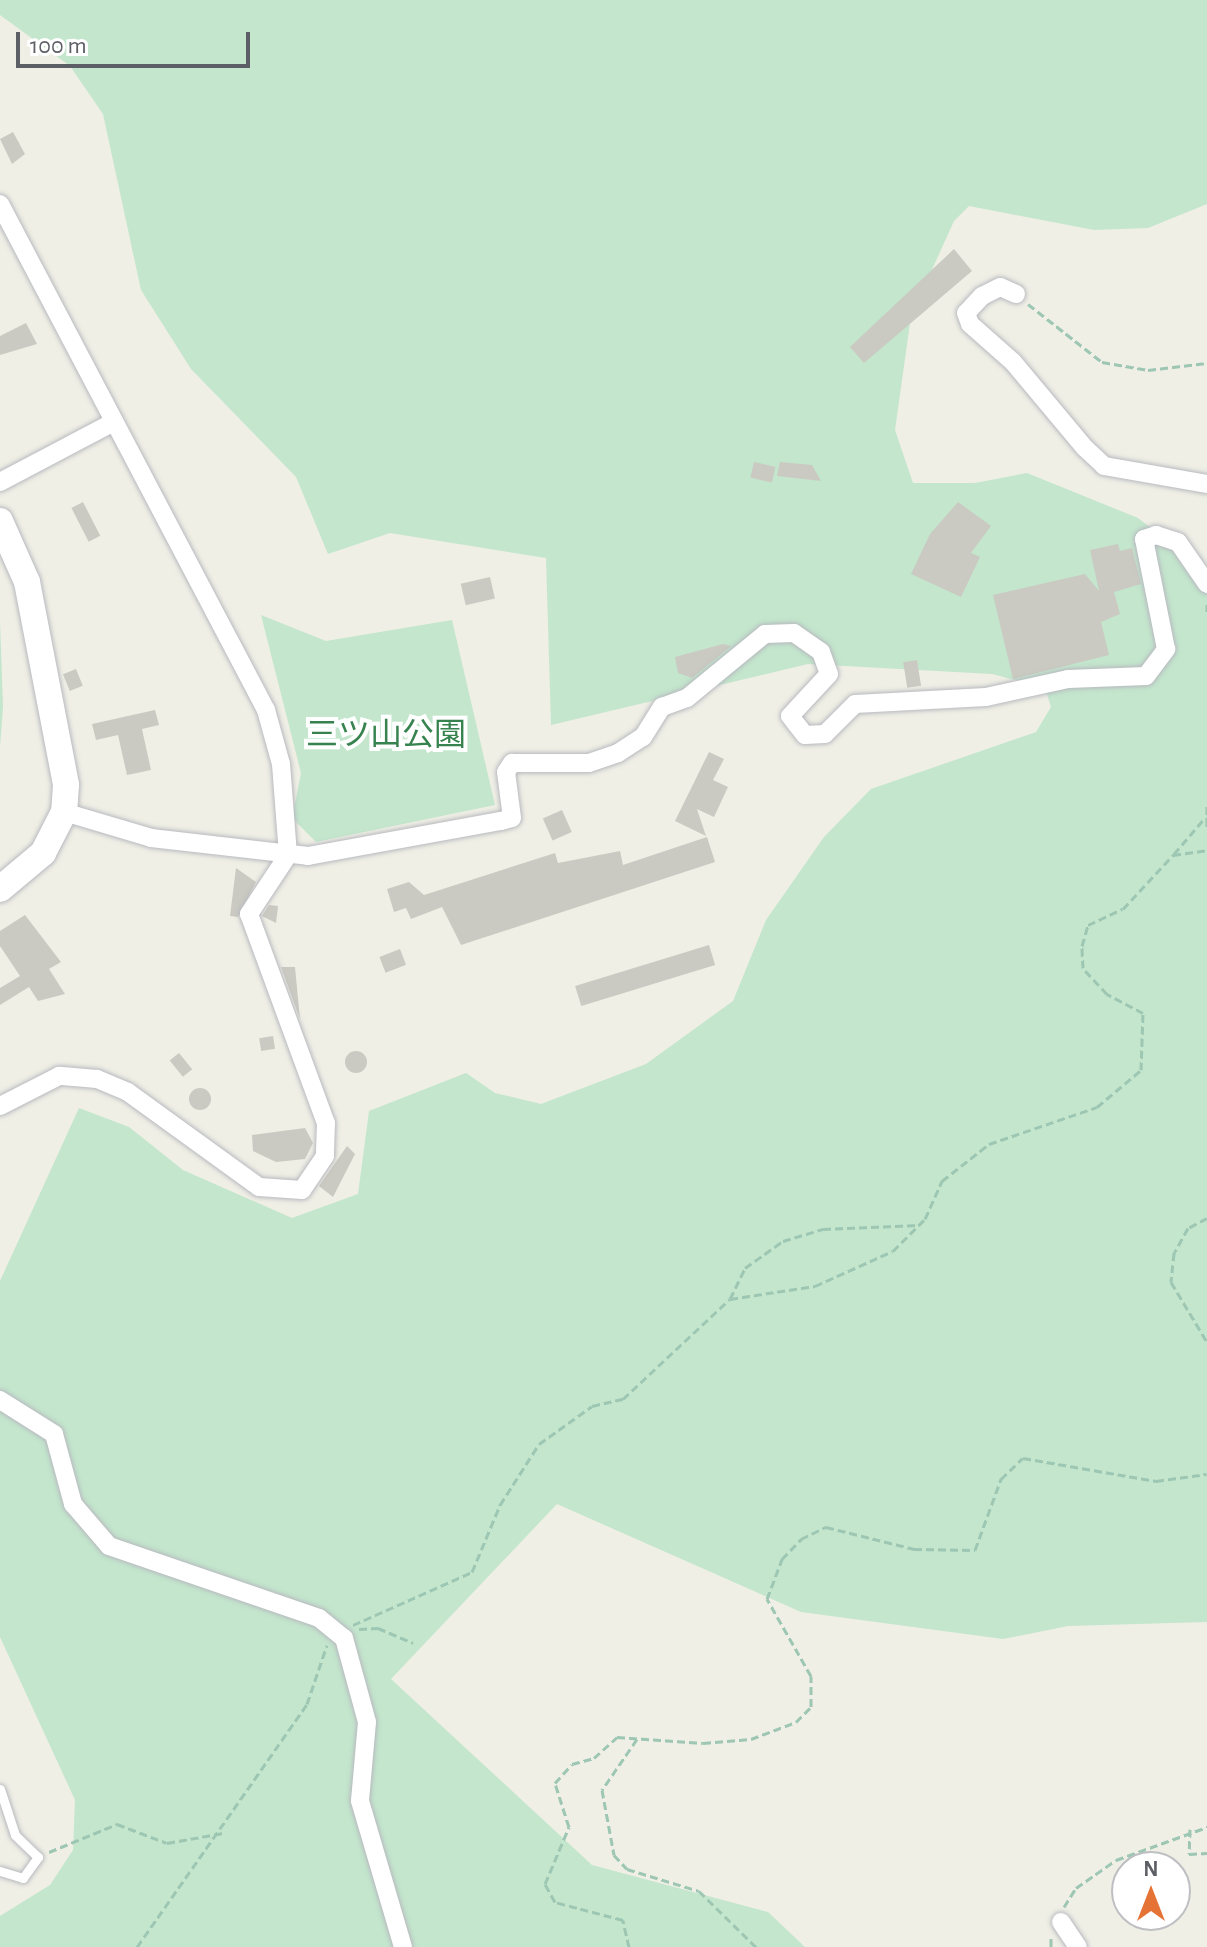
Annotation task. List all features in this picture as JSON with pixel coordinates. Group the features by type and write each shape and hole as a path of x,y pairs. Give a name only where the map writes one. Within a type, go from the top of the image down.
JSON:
{"street":[{"path":"0,204 112,423 266,710 281,764 288,855 249,914 326,1123 325,1156 312,1183 302,1190 259,1187 128,1092 97,1079 59,1076 0,1106"},
{"path":"1016,294 1000,287 982,296 966,313 970,324 1013,362 1085,448 1104,466 1207,484"},
{"path":"0,482 112,423"},
{"path":"0,521 17,551 43,648 66,766 64,812 43,853 0,889"},
{"path":"64,812 151,838 288,855 512,818 506,772 512,763 589,763 618,753 643,737 662,707 687,698 765,634 794,633 821,652 829,674 790,716 805,735 825,734 855,704 920,695 986,697 1068,679 1146,676 1166,649 1144,539 1156,535 1178,542 1207,584"},
{"path":"0,1400 54,1434 73,1504 109,1546 319,1618 344,1638 367,1722 360,1801 403,1947"},
{"path":"1061,1922 1078,1947"}],"lane":[{"path":"0,1789 15,1835 38,1857 23,1878 0,1871"}],"path":[{"path":"1016,294 1102,362 1148,370 1207,363"},
{"path":"1207,604 1207,614"},
{"path":"730,1299 849,1274 893,1251 919,1225 942,1181 989,1144 1097,1107 1141,1070 1143,1013 1107,994 1083,968 1082,946 1088,925 1123,909 1203,820 1207,806"},
{"path":"1203,820 1207,829"},
{"path":"1173,855 1207,850"},
{"path":"1207,1218 1188,1228 1174,1253 1171,1282 1207,1342"},
{"path":"413,1643 378,1628 347,1630 472,1572 500,1505 539,1444 592,1406 623,1399 730,1299 745,1268 783,1241 823,1229 919,1225"},
{"path":"629,1947 623,1920 555,1902 545,1884 569,1827 555,1783 572,1764 594,1758 617,1737 751,1739 796,1722 811,1707 811,1676 767,1599 782,1559 813,1533 826,1527 914,1549 975,1550 1001,1479 1023,1458 1156,1481 1207,1474"},
{"path":"137,1947 223,1833 307,1704 328,1644"},
{"path":"637,1739 602,1790 614,1855 627,1869 692,1886 756,1947"},
{"path":"38,1857 117,1824 167,1843 223,1833"},
{"path":"1061,1922 1076,1888 1097,1872 1190,1829 1207,1827"},
{"path":"1190,1829 1189,1854 1207,1853"}],"green space":[{"path":"0,0 1207,0 1207,204 1148,228 1094,230 969,206 954,221 911,316 895,430 913,483 975,483 1027,473 1138,518 1207,571 1207,1622 1068,1626 1003,1639 801,1612 557,1504 391,1679 592,1865 768,1912 805,1947 0,1947 0,1916 50,1885 73,1850 75,1800 0,1637 0,1281 79,1108 129,1127 183,1170 292,1218 358,1194 369,1111 466,1073 495,1093 541,1104 646,1064 733,1001 766,920 824,837 871,789 1036,732 1051,707 1045,688 992,674 808,664 551,725 546,558 390,533 328,554 296,477 191,369 141,290 103,114 70,66 0,15"},
{"name":"三ツ山公園","path":"261,615 326,641 452,620 495,805 316,842 292,818 301,773"},
{"path":"0,621 3,707 0,747"}],"building":[{"path":"13,132 25,154 12,164 0,139"},
{"path":"954,249 972,271 864,363 850,347"},
{"path":"26,323 37,344 0,355 0,336"},
{"path":"754,462 775,467 772,483 750,478"},
{"path":"780,462 812,465 821,481 777,476"},
{"path":"83,502 100,536 89,542 71,508"},
{"path":"958,502 991,526 971,553 980,557 961,597 911,574 930,534"},
{"path":"1118,544 1120,551 1132,548 1141,584 1114,592 1120,614 1101,622 1109,655 1013,679 993,595 1085,574 1099,591 1090,550"},
{"path":"490,577 495,598 466,605 461,584"},
{"path":"723,644 731,646 692,678 678,673 675,657"},
{"path":"917,660 921,686 907,688 903,662"},
{"path":"76,669 83,686 70,691 63,674"},
{"path":"155,710 159,725 142,729 151,770 127,775 118,735 96,740 92,724"},
{"path":"709,752 724,759 713,780 728,787 714,817 697,809 706,836 675,821"},
{"path":"562,810 572,832 553,840 543,819"},
{"path":"707,837 715,862 461,945 442,907 411,919 406,908 394,912 387,889 409,882 424,895 555,853 558,863 620,851 623,865"},
{"path":"236,868 256,882 238,917 230,916"},
{"path":"269,905 278,906 276,923 262,916"},
{"path":"25,915 61,962 49,969 65,994 38,1001 29,987 0,1005 0,988 20,976 0,946 0,931"},
{"path":"709,945 715,965 581,1006 575,986"},
{"path":"400,949 406,965 386,973 379,957"},
{"path":"281,967 295,967 300,1019"},
{"path":"273,1036 275,1049 261,1051 259,1038"},
{"path":"352,1051 360,1051 367,1062 360,1073 352,1073 345,1066 345,1058"},
{"path":"179,1053 192,1069 183,1077 170,1061"},
{"path":"200,1088 208,1091 211,1099 208,1107 200,1110 192,1107 189,1099 192,1091"},
{"path":"305,1128 313,1143 305,1159 276,1162 253,1151 252,1135"},
{"path":"347,1146 355,1154 333,1197 319,1186"}]}
